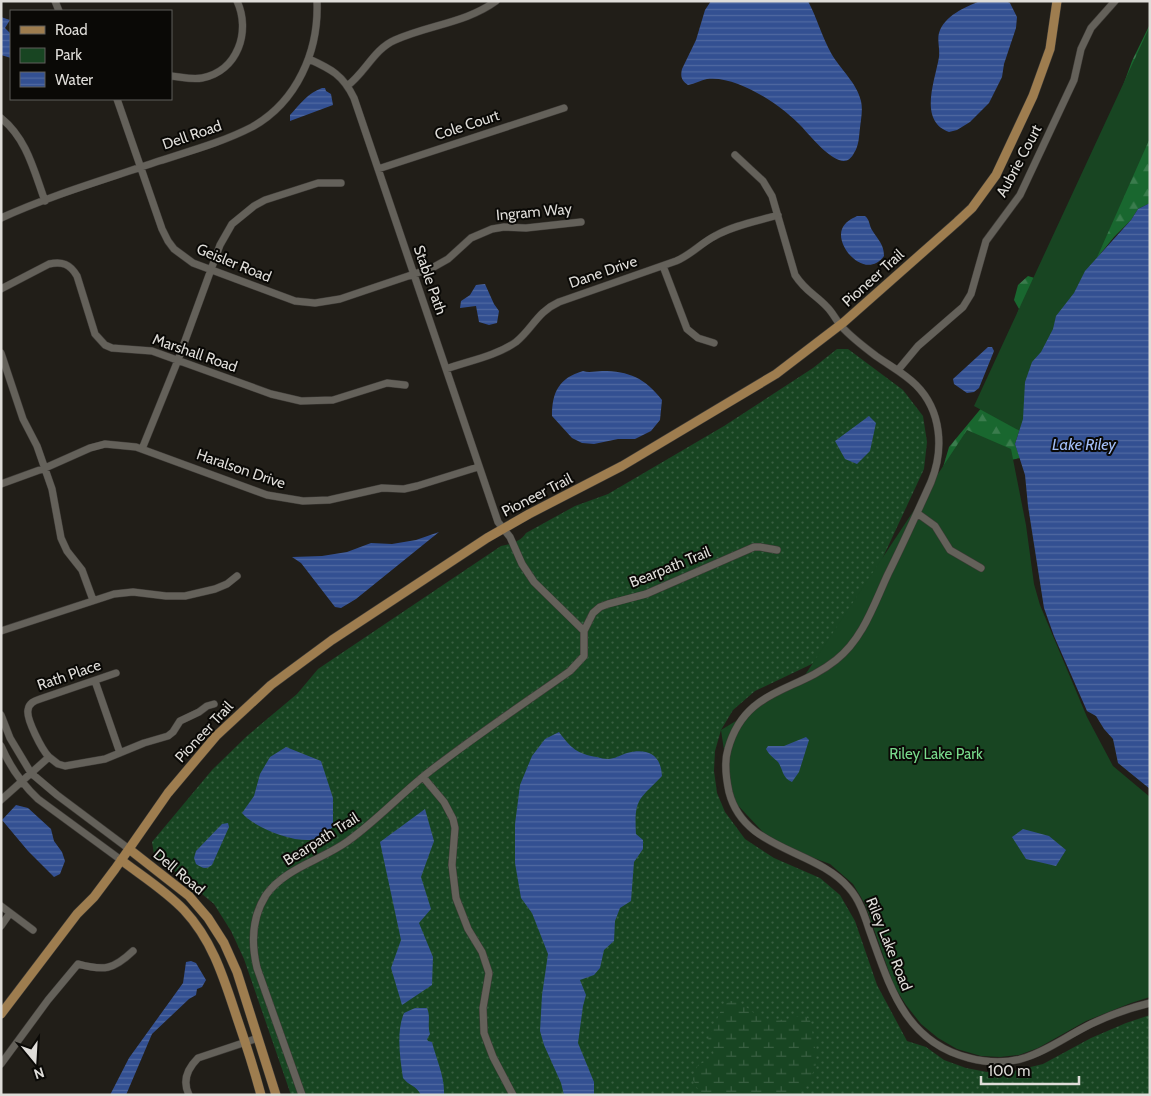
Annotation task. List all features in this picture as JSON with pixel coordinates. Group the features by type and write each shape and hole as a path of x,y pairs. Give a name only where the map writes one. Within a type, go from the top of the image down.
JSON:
{"main road":[{"name":"Pioneer Trail","path":"1,1014 77,914 94,896 130,849 162,800 191,764 216,736 271,685 332,640 503,528 606,475 776,374 841,325 957,222 985,192 1006,156 1042,73 1050,49 1057,1"},
{"name":"Dell Road","path":"130,849 189,896 216,930 231,957 276,1095"},
{"name":"Dell Road","path":"121,860 164,892 183,909 214,952 261,1095"}],"street":[{"path":"172,76 195,79 204,78 223,69 232,60 240,46 244,30 237,1"},
{"name":"Dell Road","path":"1,218 224,139 253,126 268,115 293,88 309,59 316,29 317,1"},
{"path":"347,86 356,79 380,50 393,40 483,11 496,1"},
{"name":"Aubrie Court","path":"898,370 918,346 963,307 971,294 986,241 992,230 1020,196 1074,80 1081,49 1091,28 1116,1"},
{"name":"Stable Path","path":"309,59 335,72 354,98 478,467 498,522 503,528"},
{"name":"Geisler Road","path":"117,100 140,168 168,240 184,257 211,270 295,301 315,303 340,299 413,274"},
{"name":"Cole Court","path":"378,169 564,108"},
{"path":"1,118 14,130 24,146 45,201"},
{"name":"Riley Lake Road","path":"735,155 762,181 772,196 795,275 810,294 828,308 841,325 876,356 898,370 917,386 929,402 940,440 936,468 917,513 866,621 849,648 824,669 761,700 749,710 739,723 727,752 726,775 731,798 738,812 748,825 760,835 833,872 852,891 865,917 890,987 898,1003 920,1032 951,1052 985,1061 1004,1062 1021,1059 1038,1054 1091,1024 1123,1011 1150,1003"},
{"path":"142,449 225,235 232,224 254,206 265,200 318,183 340,183"},
{"name":"Dane Drive","path":"446,369 509,346 524,334 544,311 558,302 664,266 684,258 724,231 778,215"},
{"name":"Ingram Way","path":"413,274 440,264 471,238 492,229 504,227 526,228 581,222"},
{"name":"Marshall Road","path":"1,289 49,264 57,262 66,263 73,268 77,276 95,334 105,346 152,351 271,394 301,401 333,400 387,383 405,385"},
{"path":"664,266 687,329 698,338 714,343"},
{"path":"1,353 23,418 37,446 45,468 52,490 61,538 84,575 93,600"},
{"name":"Haralson Drive","path":"1,484 45,468 90,448 105,444 126,445 142,449 267,495 303,501 329,500 382,488 404,489 478,467"},
{"path":"917,513 935,526 950,550 981,568"},
{"path":"503,528 510,537 522,564 534,582 584,631"},
{"name":"Bearpath Trail","path":"302,1095 253,953 254,923 266,895 276,883 288,874 324,857 345,843 378,818 423,777 570,671 584,656 584,631 593,614 608,604 646,594 754,547 777,550"},
{"path":"1,631 93,600 124,592 185,596 215,589 227,584 237,576"},
{"name":"Rath Place","path":"49,757 39,745 28,714 33,702 116,673"},
{"path":"95,681 120,752"},
{"path":"1,800 49,757 58,764 72,766 105,760 120,752 168,736 180,721 214,704"},
{"name":"Dell Road","path":"1,715 10,738 31,773 130,849"},
{"name":"Dell Road","path":"1,746 6,758 22,781 38,799 121,860"},
{"path":"423,777 444,802 453,819 455,828 452,865 456,898 468,929 482,952 489,973 483,1008 484,1034 492,1057 513,1095"},
{"path":"1,906 33,930"},
{"path":"1,926 10,913"},
{"path":"1,1064 48,1000 78,964 96,969 109,968 121,963 133,951"},
{"path":"188,1095 186,1090 187,1072 198,1058 258,1038"}],"green space":[{"path":"1150,24 1150,203 1138,209 1131,220 1093,263 1023,419 1015,444 1020,458 941,474 949,447 988,400 1019,309 1014,300 1018,285 1028,276 1041,280 1109,124 1132,61"},
{"path":"1150,26 1150,138 1020,431 974,406"},
{"path":"837,349 848,349 903,390 923,416 927,442 924,469 852,624 816,662 755,691 733,710 721,730 715,751 714,771 717,793 725,812 745,839 774,858 820,878 840,895 855,921 877,985 907,1041 926,1047 944,1060 966,1068 1005,1073 1043,1064 1091,1038 1150,1015 1150,1095 291,1095 244,959 231,931 214,904 154,854 152,842 212,770 247,736 297,694 318,669 501,546 518,541 526,533 575,506 608,494 724,426 813,368"},
{"name":"Riley Lake Park","path":"967,430 1011,449 1026,525 1034,584 1040,605 1087,717 1113,766 1150,797 1150,997 1086,1021 1038,1048 1019,1055 1000,1057 981,1056 957,1049 938,1038 921,1024 894,986 865,904 853,884 830,864 773,843 731,798 721,730 801,681"},
{"path":"730,1001 739,1003 770,1020 783,1020 803,1015 810,1020 816,1064 811,1076 798,1095 701,1095 692,1078 698,1065 711,1059 714,1055 708,1039 723,1006"}],"water":[{"path":"711,1 808,1 831,53 852,82 861,101 862,115 859,141 850,159 842,161 829,155 783,110 745,87 719,79 707,79 688,85 684,82 681,77 682,69 696,40 705,10"},
{"path":"980,1 1006,1 1010,3 1017,17 1016,28 1004,64 1002,77 989,103 970,122 957,130 949,132 940,127 934,119 931,110 932,88 939,57 939,33 950,17"},
{"path":"1,17 10,20 5,28 10,33 10,58 1,55"},
{"path":"325,88 331,94 333,105 290,121 290,115 301,103 312,93"},
{"name":"Lake Riley","path":"1150,203 1150,789 1118,763 1113,739 1096,716 1087,711 1054,636 1044,608 1025,475 1015,444 1023,419 1025,382 1032,362 1041,352 1053,329 1056,316 1074,293 1085,271 1131,220 1138,209"},
{"path":"857,216 865,216 867,218 882,245 884,256 877,263 869,265 861,263 847,252 843,244 842,229 846,223"},
{"path":"485,284 499,311 497,323 489,325 479,322 476,306 460,308 461,301 470,295 476,285"},
{"path":"988,347 992,347 994,351 979,388 974,392 967,393 954,384 953,379"},
{"path":"583,371 620,372 643,381 662,400 660,420 651,431 635,439 618,439 594,444 582,443 572,438 552,416 553,400 558,387 563,382"},
{"path":"869,416 876,423 870,451 857,464 845,459 835,441"},
{"path":"439,532 356,599 341,608 335,607 301,563 292,557 322,556 347,552 371,543 392,544 416,540"},
{"path":"559,732 575,749 590,756 608,759 641,751 652,754 659,762 662,776 643,795 637,806 636,834 643,840 643,849 634,862 631,901 620,908 615,921 614,941 604,950 600,968 594,975 580,980 586,995 578,1043 594,1082 594,1095 564,1095 561,1083 544,1045 540,1031 542,995 548,954 532,913 521,898 515,863 515,824 520,785 532,756 545,739"},
{"path":"806,737 809,740 799,772 792,782 786,778 778,762 766,749 768,746 784,746"},
{"path":"286,747 321,761 333,798 333,827 313,840 283,836 255,824 242,813 254,796 260,774 270,757"},
{"path":"16,805 28,808 51,829 54,841 62,852 65,861 60,874 54,877 28,851 2,820"},
{"path":"425,809 434,841 421,877 431,909 419,923 433,957 432,985 402,1005 391,968 401,940 380,842"},
{"path":"228,823 229,827 212,865 208,868 200,867 196,864 194,858 196,851 222,824"},
{"path":"1023,829 1049,836 1066,850 1056,866 1026,859 1012,837"},
{"path":"186,962 196,963 206,980 202,987 197,989 196,995 189,999 152,1034 126,1095 110,1095 129,1058 183,983"},
{"path":"415,1008 427,1008 428,1011 430,1034 427,1039 432,1042 440,1068 444,1095 421,1095 417,1089 403,1078 399,1045 400,1028 404,1013"}]}
